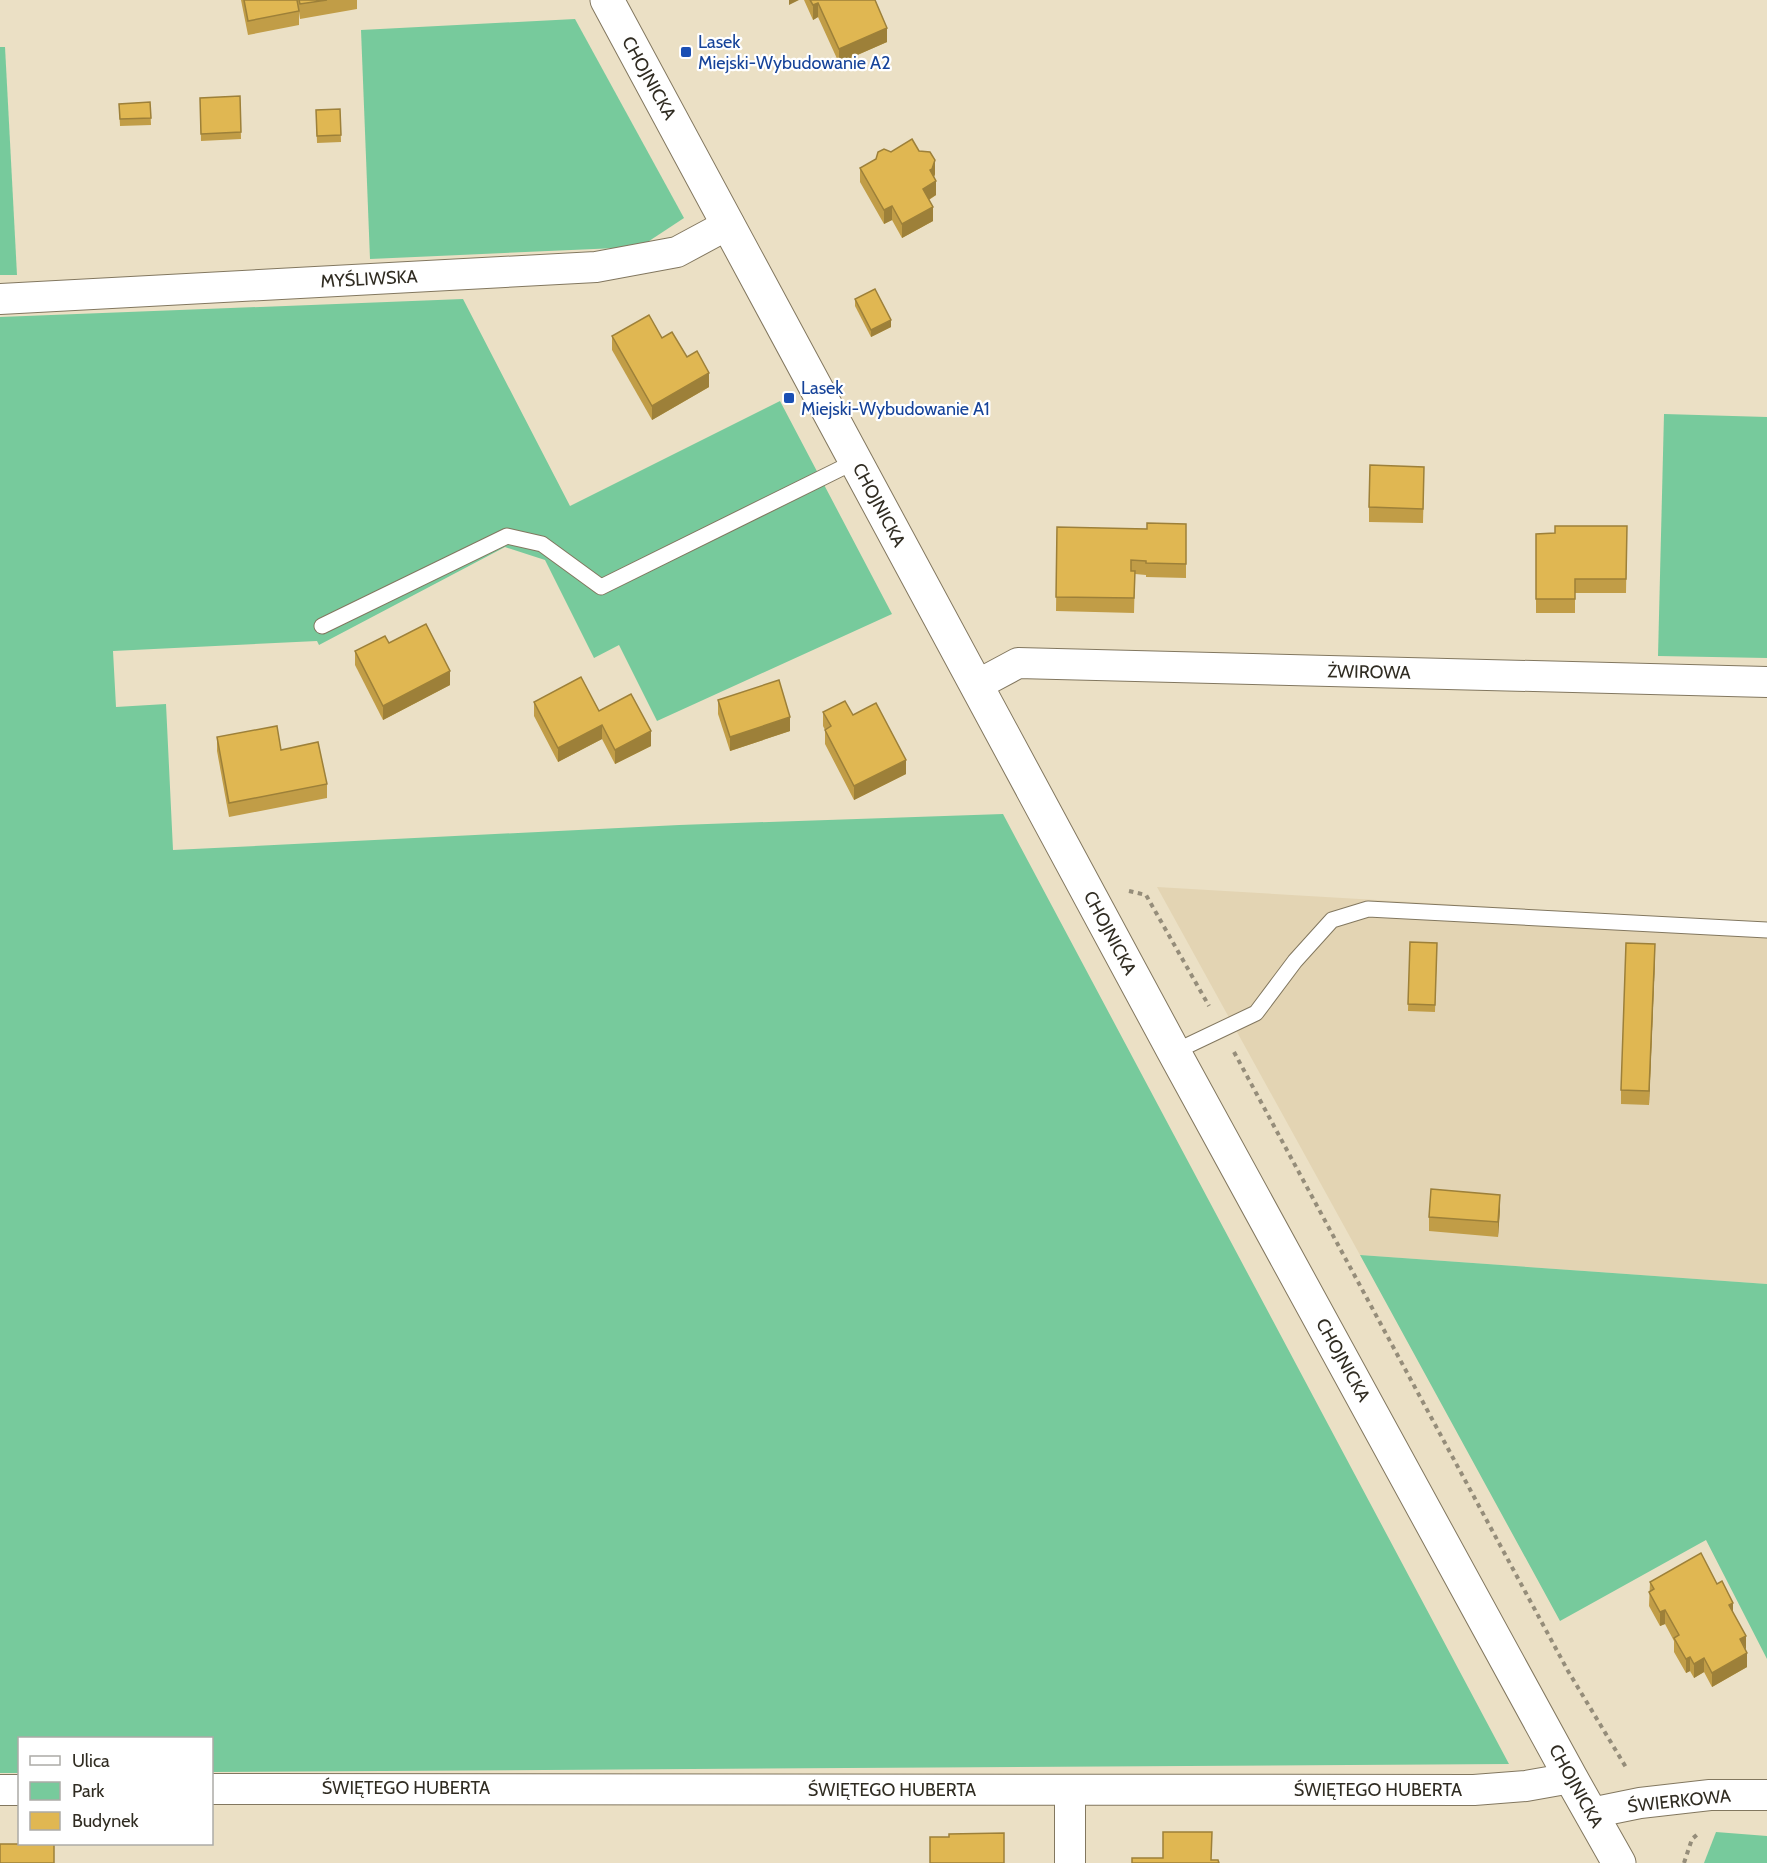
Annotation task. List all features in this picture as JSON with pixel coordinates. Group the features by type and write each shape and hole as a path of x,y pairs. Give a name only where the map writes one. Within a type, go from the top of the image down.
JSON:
{"street":[{"name":"CHOJNICKA","path":"607,0 1174,1052 1619,1863"},
{"name":"MYŚLIWSKA","path":"0,299 596,267 676,252 729,224"},
{"name":"ŻWIROWA","path":"977,685 1018,663 1767,682"},
{"name":"ŚWIĘTEGO HUBERTA","path":"213,1789 510,1787 1070,1791 1474,1790 1526,1786 1571,1778"},
{"path":"0,1790 18,1790"},
{"path":"1070,1791 1070,1863"},
{"name":"ŚWIERKOWA","path":"1591,1813 1640,1803 1710,1795 1767,1796"}],"lane":[{"path":"322,626 507,536 542,544 601,587 856,461"},
{"path":"1174,1052 1256,1013 1295,962 1332,921 1368,909 1767,930"}],"path":[{"path":"1118,889 1146,895 1222,1029 1568,1671 1631,1777"},
{"path":"1684,1863 1692,1839 1705,1828"}],"shaded area":[{"path":"1157,887 1767,923 1767,1284 1360,1255"}],"green space":[{"path":"575,19 684,218 640,247 370,259 361,30"},
{"path":"0,47 5,47 17,275 0,275"},
{"path":"463,299 570,506 780,401 892,614 657,721 619,645 594,658 545,560 505,547 319,645 317,641 113,651 116,707 166,704 173,850 679,825 1003,814 1509,1764 213,1772 213,1737 18,1737 18,1773 0,1773 0,317"},
{"path":"1664,414 1767,417 1767,658 1658,656"},
{"path":"1360,1255 1767,1284 1767,1659 1706,1540 1560,1621"},
{"path":"1716,1832 1767,1836 1767,1863 1704,1863"}],"building":[{"path":"244,0 297,0 299,11 248,21"},
{"path":"299,0 327,0 300,4"},
{"path":"810,0 875,0 887,28 839,49 818,3 813,5"},
{"path":"240,96 241,132 201,134 200,98"},
{"path":"150,102 151,118 120,119 119,104"},
{"path":"340,109 341,135 317,136 316,110"},
{"path":"912,139 919,151 930,152 935,160 930,170 936,181 923,189 933,207 902,224 892,206 884,210 860,168 876,159 878,152 884,149 891,152"},
{"path":"875,289 891,320 871,330 855,299"},
{"path":"649,315 662,338 672,332 687,357 697,351 709,373 652,406 612,336"},
{"path":"1370,465 1424,467 1423,509 1369,507"},
{"path":"1147,523 1186,524 1186,564 1146,563 1146,561 1131,560 1131,571 1135,571 1134,598 1056,597 1057,527 1147,529"},
{"path":"1555,526 1627,526 1626,579 1575,579 1575,599 1536,599 1536,534 1555,533"},
{"path":"426,624 450,671 383,706 355,651 385,636 389,643"},
{"path":"581,677 599,711 631,694 651,731 615,750 602,725 558,748 534,702"},
{"path":"779,680 790,717 730,737 718,700"},
{"path":"845,701 853,715 876,703 906,760 854,786 825,730 831,726 823,712"},
{"path":"277,726 281,750 318,742 327,784 229,803 217,737"},
{"path":"1410,942 1437,943 1435,1005 1408,1004"},
{"path":"1626,943 1655,944 1649,1091 1621,1090"},
{"path":"1431,1189 1500,1195 1498,1222 1429,1217"},
{"path":"1701,1553 1717,1584 1722,1581 1733,1603 1729,1605 1746,1636 1740,1639 1747,1653 1712,1673 1704,1658 1694,1664 1690,1657 1686,1659 1674,1638 1679,1635 1665,1610 1660,1612 1649,1592 1654,1589 1650,1582"},
{"path":"1163,1832 1212,1832 1211,1860 1218,1860 1219,1863 1132,1863 1132,1858 1163,1858"},
{"path":"1004,1833 1004,1863 930,1863 930,1837 949,1837 949,1834"},
{"path":"0,1844 54,1845 54,1863 0,1863"}],"place":[{"name":"Lasek Miejski-Wybudowanie A2","path":"686,52"},
{"name":"Lasek Miejski-Wybudowanie A1","path":"789,398"}]}
